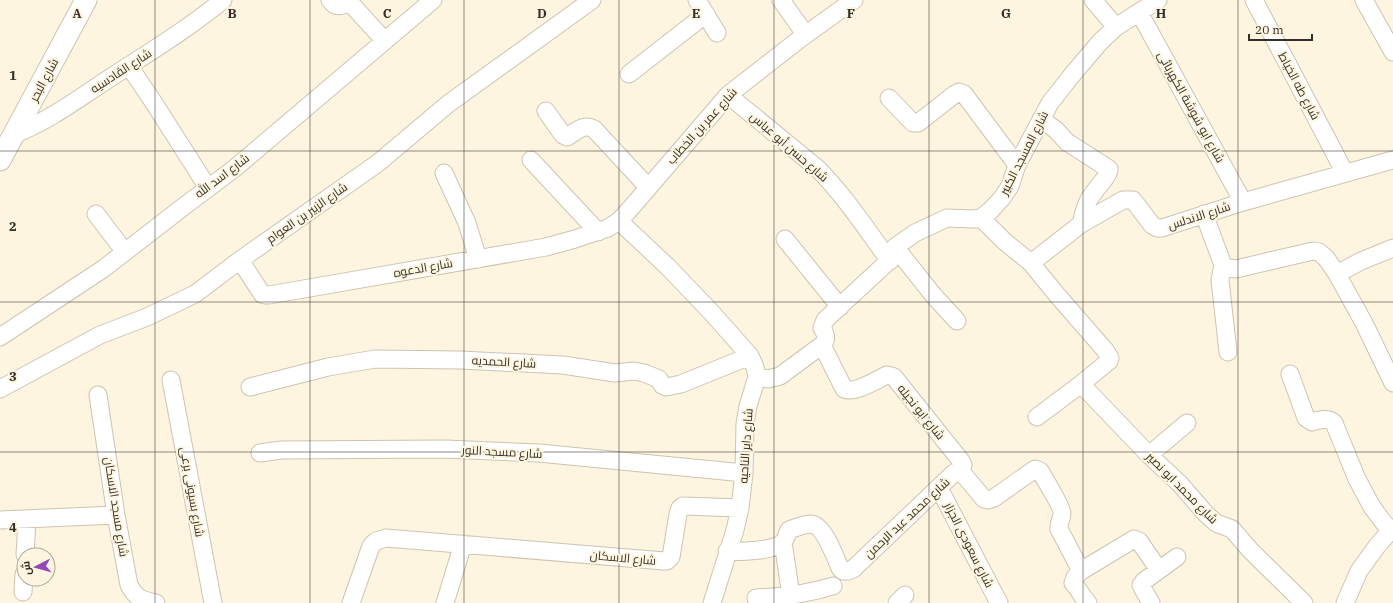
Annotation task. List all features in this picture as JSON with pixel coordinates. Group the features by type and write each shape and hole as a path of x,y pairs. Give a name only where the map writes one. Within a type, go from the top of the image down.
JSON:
{"street":[{"name":"شارع البحر","path":"0,160 86,0"},
{"name":"شارع القادسيه","path":"15,134 53,116 198,20 223,0"},
{"path":"330,0 336,5 340,6 347,3 353,6 385,41"},
{"name":"شارع اسد الله","path":"0,337 103,269 235,168 433,0"},
{"name":"شارع الزبير بن العوام","path":"0,390 100,335 147,317 195,294 240,260 378,164 448,104 592,0"},
{"path":"782,0 805,34"},
{"name":"شارع عمر بن الخطاب","path":"619,221 728,95 805,34 854,0"},
{"path":"1094,0 1116,27"},
{"name":"شارع طه الخياط","path":"1254,0 1345,173"},
{"path":"1364,0 1393,52"},
{"name":"شارع المسجد الكبير","path":"981,218 1002,198 1010,186 1018,165 1050,103 1100,42 1116,27 1146,5"},
{"name":"شارع ابو شوشة الكهربائى","path":"1146,5 1243,202"},
{"path":"629,74 701,7 717,33"},
{"path":"129,66 208,188"},
{"path":"889,98 913,123 918,123 955,94 959,92 964,94 1018,165"},
{"name":"شارع حسن أبو عباس","path":"728,95 817,168 892,254 957,321"},
{"path":"546,111 563,135 567,137 582,127 590,127 594,129 648,187"},
{"path":"1041,119 1056,130 1067,142 1109,169 1108,174 1089,198 1085,206 1081,224"},
{"path":"531,160 598,232"},
{"name":"شارع الاندلس","path":"1031,263 1081,224 1123,200 1133,200 1152,225 1157,228 1162,228 1243,202 1393,160"},
{"path":"444,173 467,222 478,258"},
{"path":"96,214 125,252"},
{"path":"1204,214 1223,265 1220,280 1228,352"},
{"path":"619,221 668,267 712,313 750,356 755,367 757,377 768,380 780,376 822,345 826,338 826,334 822,328 825,320 915,233 947,218 981,218 1004,241 1031,263 1056,295 1106,350 1110,358 1109,361 1081,384 1036,417"},
{"name":"شارع الدعوه","path":"240,260 260,291 265,295 546,246 598,232 619,221"},
{"path":"785,239 840,307"},
{"path":"1337,274 1362,261 1393,248"},
{"path":"1223,265 1227,268 1236,269 1313,250 1319,252 1326,258 1337,274 1392,379"},
{"name":"شارع ابو نجيله","path":"822,345 844,389 856,390 886,375 894,377 961,461 963,465 960,472"},
{"name":"شارع الحمديه","path":"250,387 328,367 375,359 532,363 564,365 615,373 634,371 659,379 662,385 666,387 681,384 750,356"},
{"path":"1290,374 1306,418 1312,422 1323,419 1331,420 1334,423 1357,480 1372,507 1392,529 1377,546 1359,571 1345,603"},
{"name":"شارع داير الناحيه","path":"712,603 727,551 735,530 740,508 744,473 745,424 748,406 757,377"},
{"name":"شارع بسيونى برعى","path":"172,380 213,603"},
{"name":"شارع محمد ابو نصير","path":"1081,384 1149,455 1180,484 1206,514 1216,523 1232,530 1304,603"},
{"name":"شارع مسجد الاسكان","path":"98,394 116,515 129,585 133,593 140,598 156,603"},
{"path":"1149,455 1187,423"},
{"name":"شارع مسجد النور","path":"260,453 302,450 445,448 539,453 744,473"},
{"name":"شارع محمد عبد الرحمن","path":"727,551 741,552 777,546 783,542 789,530 810,524 817,526 823,532 840,568 843,571 848,571 853,569 954,473 960,472 964,475 984,499 988,500 994,498 1035,469 1040,471 1062,510 1062,517 1058,525 1059,529 1081,571"},
{"name":"شارع سعودى الجزار","path":"939,488 999,603"},
{"name":"شارع الاسكان","path":"351,603 371,546 376,541 386,538 667,561 671,556 680,508 683,506 740,508"},
{"path":"0,520 116,515"},
{"path":"25,547 27,520"},
{"path":"1088,603 1081,596 1080,591 1073,583 1074,577 1081,571 1134,539 1139,541 1159,570"},
{"path":"783,542 791,596"},
{"path":"445,603 463,544"},
{"path":"1151,603 1141,585 1144,581 1177,557"},
{"path":"756,598 791,596 833,586"},
{"path":"23,587 23,592"}]}
